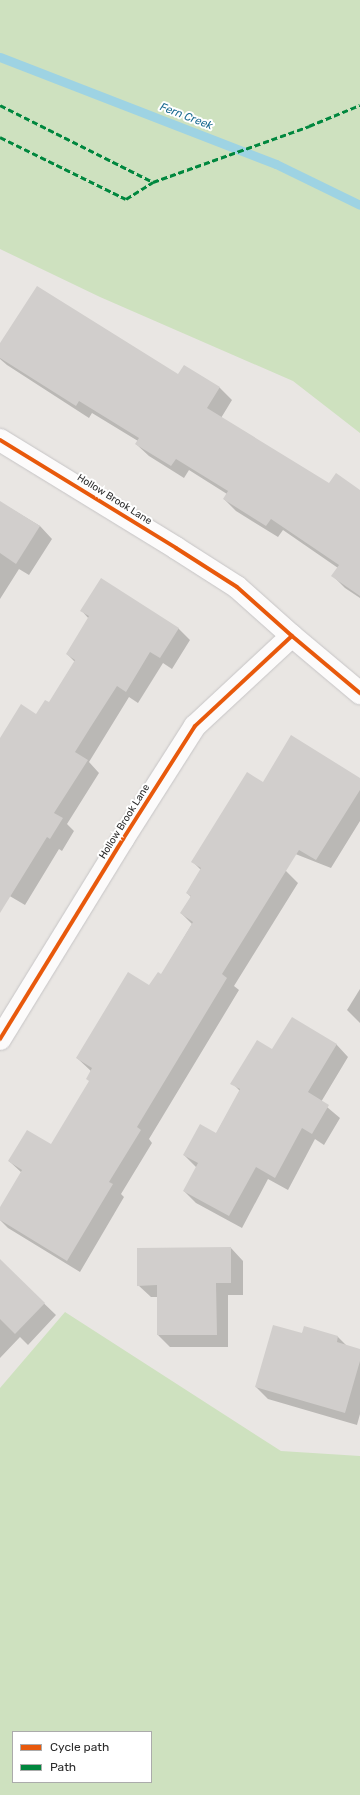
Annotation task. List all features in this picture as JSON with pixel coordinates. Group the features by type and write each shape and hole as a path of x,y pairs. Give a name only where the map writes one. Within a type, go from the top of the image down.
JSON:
{"street":[{"name":"Hollow Brook Lane","path":"0,440 170,544 237,587 292,636 360,693"},
{"name":"Hollow Brook Lane","path":"0,1039 195,726 292,636"}],"green space":[{"path":"0,0 360,0 360,433 293,381 100,297 0,249"},
{"path":"65,1312 281,1451 360,1456 360,1795 0,1795 0,1388"}],"building":[{"path":"37,286 178,374 184,365 220,387 207,408 329,483 336,473 360,490 360,596 331,576 339,565 271,519 266,526 223,499 228,491 176,459 171,466 135,444 139,438 79,401 76,406 0,358 0,343"},
{"path":"0,501 40,526 16,564 0,553"},
{"path":"101,578 179,628 160,658 150,652 126,692 117,686 90,728 75,752 88,760 54,813 63,818 50,839 47,837 0,913 0,738 21,704 36,714 45,700 49,702 75,660 66,654 89,616 80,611"},
{"path":"291,735 360,778 360,790 316,860 299,850 222,974 227,978 137,1127 141,1130 109,1182 113,1184 67,1261 0,1220 0,1207 22,1170 8,1161 27,1130 51,1144 89,1081 86,1079 92,1068 76,1058 128,972 149,985 158,972 161,974 193,922 180,913 191,896 186,893 201,868 191,862 247,772 263,782"},
{"path":"292,1017 337,1044 308,1092 329,1105 312,1134 302,1128 275,1178 256,1167 229,1216 183,1191 198,1163 183,1155 200,1124 216,1133 240,1089 230,1084 257,1040 272,1049"},
{"path":"231,1247 231,1283 216,1283 217,1335 157,1335 157,1285 137,1286 137,1248"},
{"path":"0,1259 45,1303 15,1334 0,1319"},
{"path":"273,1325 302,1333 304,1326 338,1336 337,1342 360,1349 360,1361 345,1413 255,1387"}],"waterway":[{"name":"Fern Creek","path":"0,57 276,164 360,205"}],"marked path":[{"path":"0,105 153,182"},
{"path":"0,137 126,199 153,182 309,126 360,105"}],"cycle path":[{"path":"0,440 237,587 292,636 360,693"},
{"path":"0,1039 123,839 195,726 292,636"}]}
